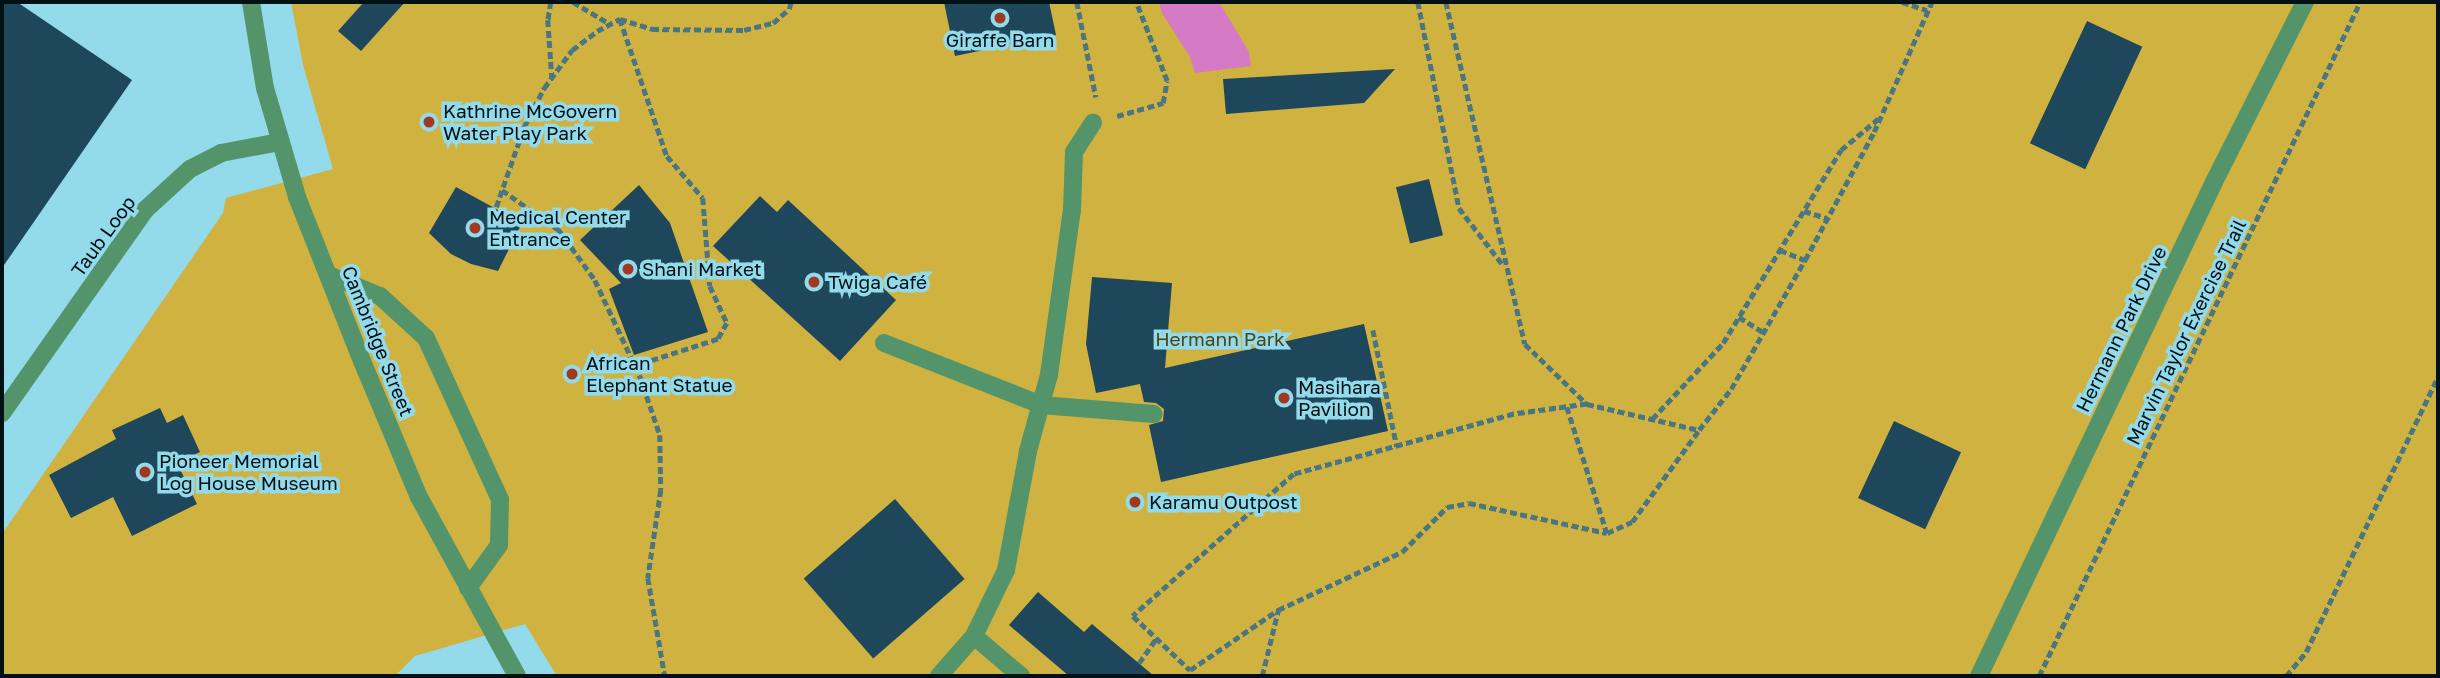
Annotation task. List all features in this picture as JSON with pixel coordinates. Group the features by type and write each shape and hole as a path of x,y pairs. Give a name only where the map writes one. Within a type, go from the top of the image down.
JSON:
{"street":[{"name":"Cambridge Street","path":"251,2 265,88 297,197 419,497 517,676"},
{"name":"Hermann Park Drive","path":"1979,676 2208,195 2305,2"},
{"path":"939,676 974,636 1006,570 1028,451 1049,375 1072,210 1074,152 1093,123"},
{"name":"Taub Loop","path":"2,413 145,210 190,169 221,153 280,142"},
{"path":"329,275 380,296 426,338 500,500 499,545 468,588"},
{"path":"884,344 1041,405 1154,414"},
{"path":"974,636 1021,676"}],"path":[{"path":"551,2 548,20 552,78"},
{"path":"573,2 610,24"},
{"path":"496,207 524,127 552,78 572,50 620,19 652,29 744,30 774,23 789,9 791,2"},
{"path":"1077,2 1096,96 1093,123 1163,103 1167,81 1136,2"},
{"path":"1418,2 1459,208 1504,266"},
{"path":"1446,2 1504,266 1525,344 1587,404"},
{"path":"1902,2 1927,10"},
{"path":"1190,670 1278,610 1402,552 1447,507 1469,503 1607,533 1632,522 1731,389 1765,333 1882,115 1932,2"},
{"name":"Marvin Taylor Exercise Trail","path":"2039,676 2360,2"},
{"path":"620,19 667,156 704,198 710,286 727,323 718,339 635,366"},
{"path":"1652,419 1723,343 1841,150 1882,115"},
{"path":"502,190 559,230 595,280 635,366 660,435 661,489 648,578 666,676"},
{"path":"1804,211 1827,218"},
{"path":"1780,250 1805,260"},
{"path":"1738,317 1765,333"},
{"path":"1373,330 1397,447"},
{"path":"2287,676 2306,652 2438,376"},
{"path":"1196,676 1155,640 1133,616 1294,474 1514,414 1587,404 1699,430"},
{"path":"1567,407 1607,533"},
{"path":"1262,676 1278,610"},
{"path":"1139,663 1155,640"}],"green space":[{"name":"Hermann Park","path":"291,2 2438,2 2438,676 557,676 525,624 415,656 395,676 2,676 2,534 223,213 226,198 333,169 303,65"}],"shaded area":[{"path":"1159,2 1219,2 1249,52 1251,66 1195,73 1190,57 1162,13"}],"building":[{"path":"2,2 17,2 132,80 2,268"},
{"path":"364,2 405,2 361,51 338,31"},
{"name":"Giraffe Barn","path":"944,2 1049,2 1056,35 955,56"},
{"path":"2087,21 2142,47 2085,169 2030,143"},
{"path":"1395,69 1364,103 1226,114 1223,79"},
{"path":"1429,179 1443,235 1410,244 1396,187"},
{"name":"Shani Market","path":"639,185 670,223 708,332 634,355 609,289 621,283 580,240"},
{"name":"Medical Center Entrance","path":"456,187 522,223 498,271 471,264 451,254 429,233"},
{"path":"760,196 777,212 788,200 896,300 840,361 713,246"},
{"name":"Masihara Pavilion","path":"1092,277 1172,283 1165,368 1364,324 1388,431 1161,482 1149,425 1163,421 1164,409 1156,403 1144,402 1140,384 1096,393 1086,344"},
{"name":"Pioneer Memorial Log House Museum","path":"160,408 167,423 183,415 200,452 177,463 197,504 132,536 113,497 71,518 49,475 116,439 112,430"},
{"path":"1894,421 1961,452 1925,529 1858,498"},
{"path":"895,499 965,579 873,658 804,578"},
{"path":"1038,592 1084,632 1092,624 1154,676 1069,676 1009,625"}],"place":[{"name":"Giraffe Barn","path":"1000,18"},
{"name":"Kathrine McGovern Water Play Park","path":"429,122"},
{"name":"Medical Center Entrance","path":"475,228"},
{"name":"Shani Market","path":"628,269"},
{"name":"Twiga Café","path":"814,282"},
{"name":"African Elephant Statue","path":"572,374"},
{"name":"Masihara Pavilion","path":"1284,398"},
{"name":"Pioneer Memorial Log House Museum","path":"145,472"},
{"name":"Karamu Outpost","path":"1135,502"}]}
